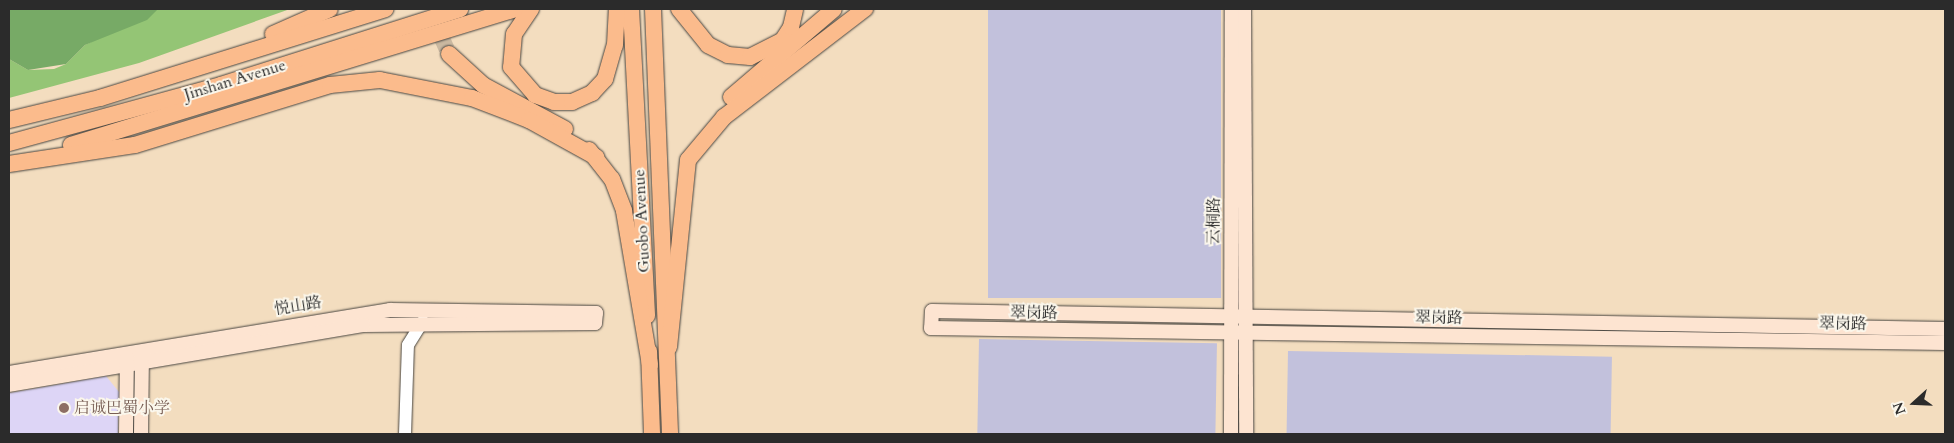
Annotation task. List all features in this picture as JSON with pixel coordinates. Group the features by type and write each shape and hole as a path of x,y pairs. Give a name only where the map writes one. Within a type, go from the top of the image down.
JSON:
{"main road":[{"path":"214,62 330,9"},
{"name":"Jinshan Avenue","path":"9,120 214,62 385,9"},
{"name":"Jinshan Avenue","path":"9,143 221,86 460,9"},
{"path":"9,163 233,98 515,9"},
{"path":"531,9 514,34 511,66 534,95 554,102 572,102 592,93 605,79 615,46 617,9"},
{"name":"Guobo Avenue","path":"631,9 652,434"},
{"name":"Guobo Avenue","path":"653,9 669,347 670,434"},
{"path":"679,9 708,45 728,54 750,56 782,41 792,27 795,9"},
{"path":"669,347 688,160 716,110 834,9"},
{"path":"688,160 724,117 865,9"},
{"name":"云桐路","path":"1231,434 1232,9"},
{"name":"云桐路","path":"1244,9 1246,434"},
{"path":"449,54 470,76 545,116 596,157 612,179 624,211 650,365"},
{"path":"9,163 135,145 330,85 380,80 472,98 529,120 596,157"},
{"name":"悦山路","path":"9,373 127,358 391,323 595,318 390,310 142,356"},
{"name":"翠岗路","path":"1945,329 932,311 931,328 1230,334 1945,343"},
{"path":"141,434 142,356"},
{"path":"126,434 127,358"},
{"name":"悦山路","path":"9,385 127,358"}],"street":[{"path":"405,434 408,345 422,322"},
{"path":"391,323 408,345"}],"shaded area":[{"path":"988,9 1221,9 1221,298 988,298"},
{"path":"979,339 1217,343 1215,434 977,434"},
{"path":"1288,351 1612,357 1611,434 1287,434"},
{"name":"启诚巴蜀小学","path":"106,376 119,392 118,434 9,434 9,393"}],"green space":[{"path":"9,9 158,9 147,20 85,45 66,64 28,70 9,59"},
{"path":"158,9 290,9 139,63 9,98 9,59 28,70 54,69 66,64 85,45"}],"tunnel":[{"path":"441,18 440,34 449,54"}],"place":[{"name":"启诚巴蜀小学","path":"64,408"}]}
